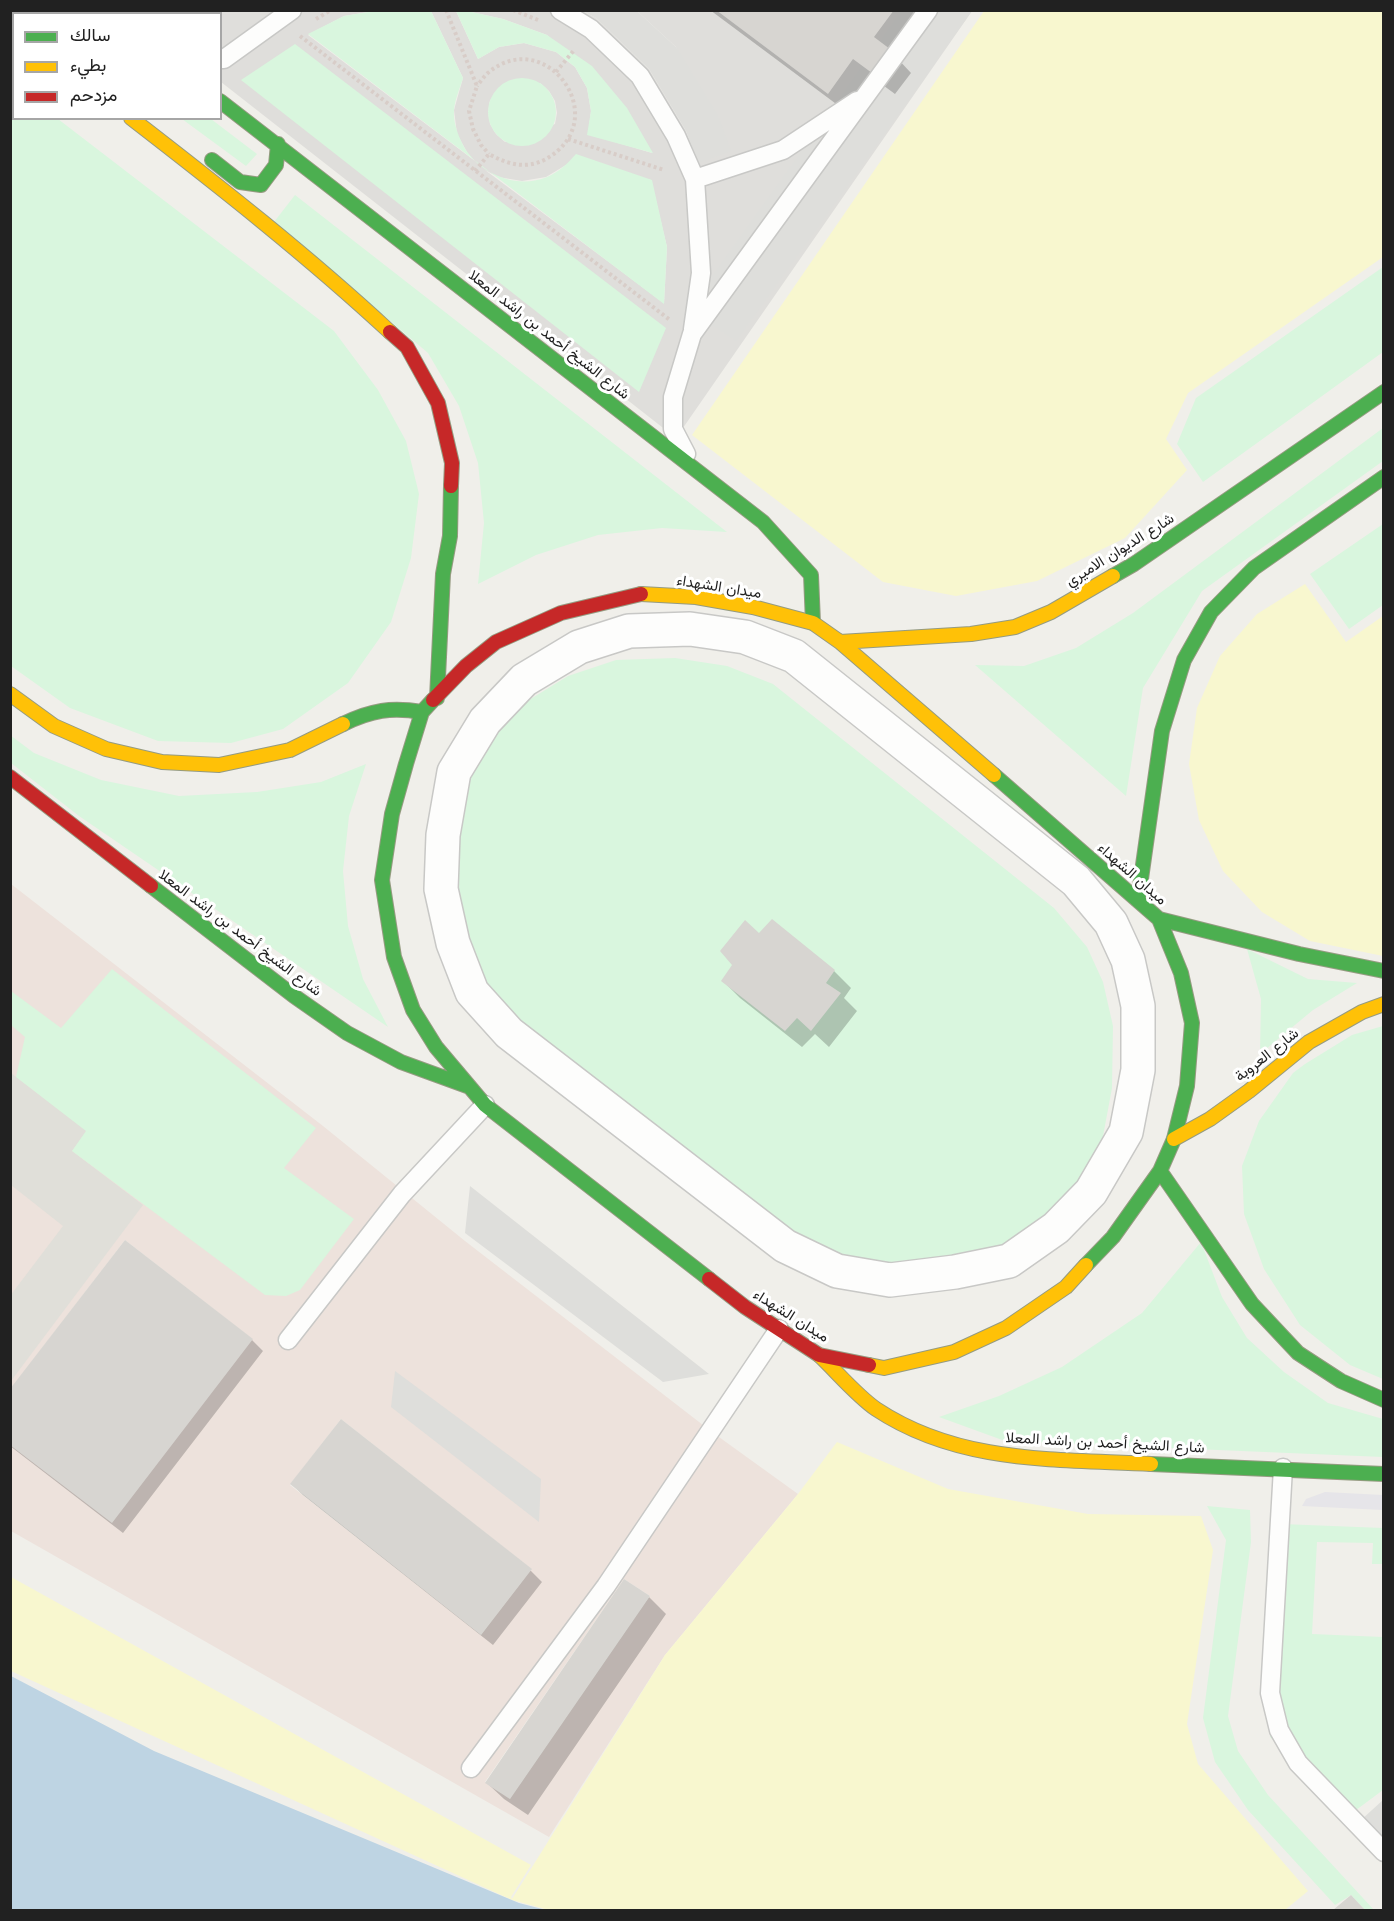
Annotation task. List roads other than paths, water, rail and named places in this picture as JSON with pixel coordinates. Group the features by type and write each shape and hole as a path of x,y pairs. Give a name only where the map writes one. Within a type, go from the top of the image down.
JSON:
{"main road":[{"name":"شارع الشيخ أحمد بن راشد المعلا","path":"222,102 763,522 811,575 813,623"},
{"path":"134,120 315,267 407,347 438,403 452,463 450,536 443,574 437,698"},
{"path":"203,153 240,182 261,185 276,165 278,144"},
{"name":"شارع الديوان الاميري","path":"840,642 971,634 1015,627 1052,612 1134,564 1383,392"},
{"path":"1138,900 1162,731 1184,660 1211,612 1254,568 1383,477"},
{"name":"ميدان الشهداء","path":"641,594 696,597 753,607 813,623 840,642 1159,919 1181,973 1192,1023 1187,1086 1174,1139 1160,1171 1113,1237 1066,1287 1006,1328 954,1352 884,1368 819,1355 745,1307 485,1105 436,1047 413,1010 394,957 382,880 392,814 422,712 466,666 496,642 561,613 641,594"},
{"path":"10,694 54,726 106,749 162,762 207,765 219,765 290,750 359,716 396,708 422,712"},
{"name":"شارع الشيخ أحمد بن راشد المعلا","path":"10,777 340,1029 380,1052 417,1069 467,1086"},
{"path":"1159,919 1276,950 1383,971"},
{"name":"شارع العروبة","path":"1174,1139 1210,1119 1249,1091 1309,1042 1362,1012 1383,1004"},
{"path":"1160,1171 1208,1237 1252,1305 1298,1353 1341,1382 1383,1400"},
{"name":"شارع الشيخ أحمد بن راشد المعلا","path":"819,1355 874,1408 919,1433 961,1448 1028,1458 1383,1474"}],"street":[{"path":"690,629 745,637 794,656 871,717 1076,881 1111,922 1128,960 1138,1006 1138,1070 1126,1132 1091,1192 1056,1228 1009,1261 955,1272 890,1280 837,1271 785,1246 509,1033 472,992 453,943 441,889 443,835 454,772 485,720 524,680 579,647 629,631 690,629"}],"lane":[{"path":"222,59 292,10"},
{"path":"560,10 591,29 640,76 676,136 695,179 701,273 692,334 672,397 673,429 696,471"},
{"path":"692,334 928,10"},
{"path":"695,179 783,150 866,95"},
{"path":"288,1340 402,1194 485,1105"},
{"path":"471,1768 606,1586 779,1329"},
{"path":"1283,1468 1270,1694 1273,1712 1279,1730 1298,1762 1383,1852"}],"water":[{"path":"11,1676 154,1751 519,1903 546,1910 11,1910"}]}
